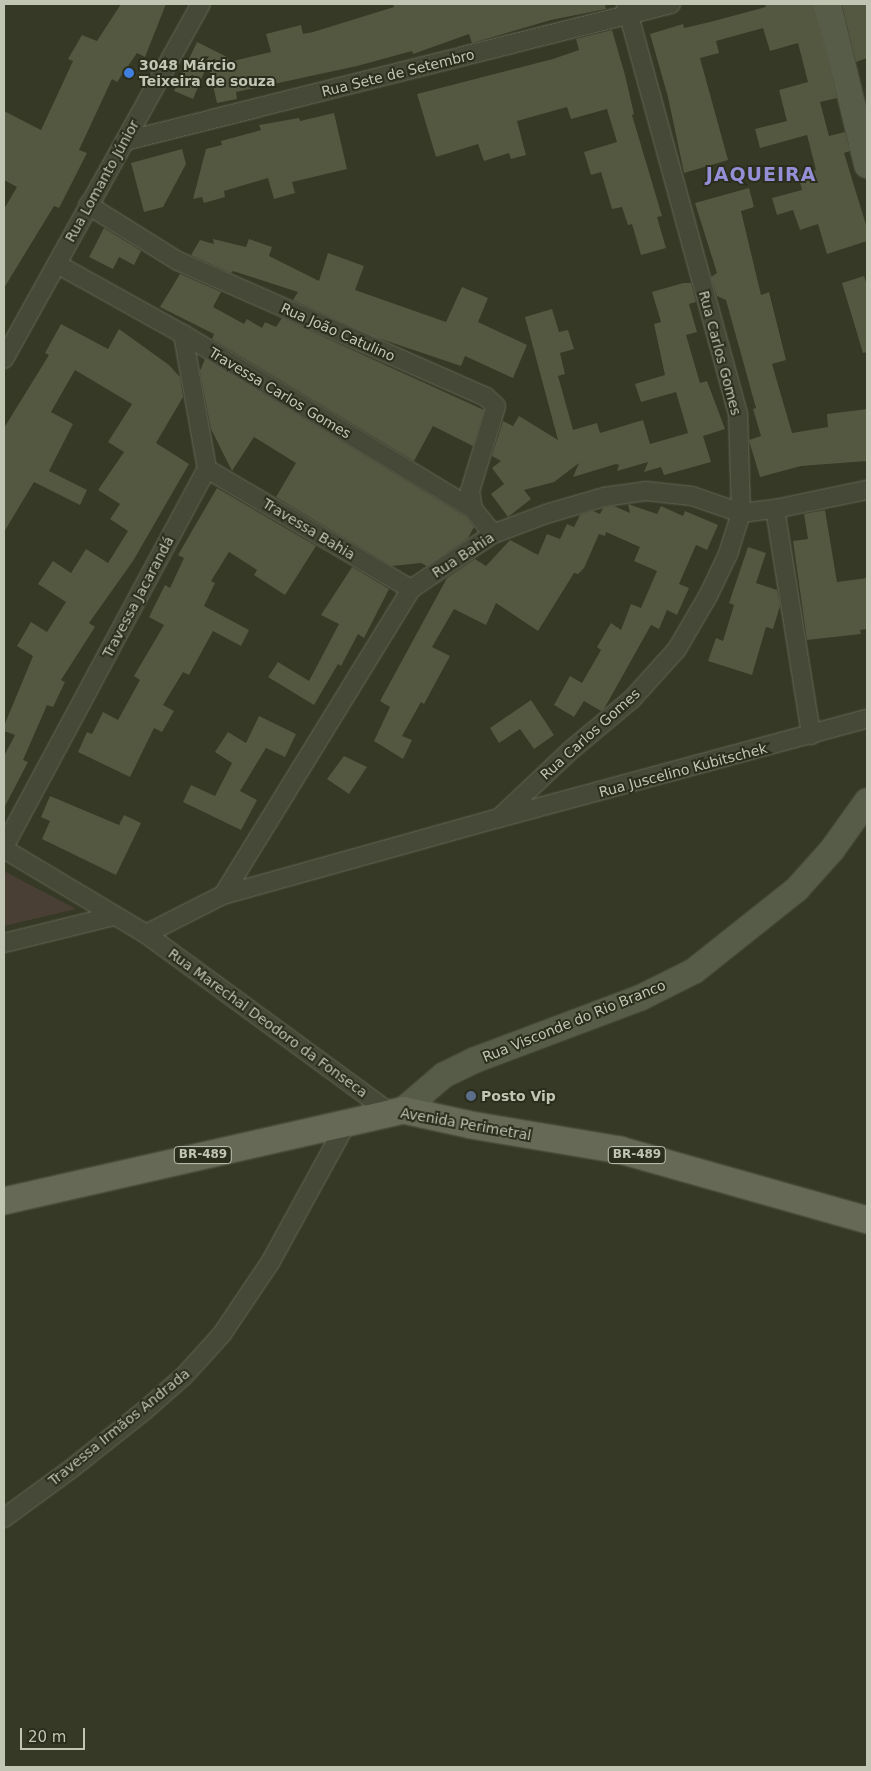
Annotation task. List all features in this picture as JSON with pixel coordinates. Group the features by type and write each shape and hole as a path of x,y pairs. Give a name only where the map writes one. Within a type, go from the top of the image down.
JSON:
{"main road":[{"name":"Avenida Perimetral","path":"4,1202 396,1111 471,1126 620,1150 867,1220"}],"street":[{"name":"Rua Lomanto Júnior","path":"4,359 201,4"},
{"name":"Rua Sete de Setembro","path":"125,141 628,9 671,4"},
{"path":"828,4 867,165"},
{"name":"Rua Carlos Gomes","path":"146,934 223,895 498,818 570,750 632,699 677,648 716,580 741,513 738,414 628,9"},
{"name":"Rua João Catulino","path":"88,205 178,261 486,397 496,406 470,491 473,509"},
{"name":"Travessa Carlos Gomes","path":"57,264 183,334 473,509 493,534"},
{"path":"183,334 207,469"},
{"name":"Travessa Bahia","path":"207,469 411,589"},
{"name":"Travessa Jacarandá","path":"4,848 207,469"},
{"name":"Rua Bahia","path":"223,895 411,589 493,534 546,514 604,497 646,491 692,496 741,513 776,509 867,490"},
{"path":"776,509 811,735"},
{"name":"Rua Juscelino Kubitschek","path":"498,818 867,719"},
{"name":"Rua Visconde do Rio Branco","path":"396,1111 444,1075 475,1060 640,998 694,971 797,889 832,850 867,801"},
{"name":"Rua Marechal Deodoro da Fonseca","path":"4,848 146,934 396,1111"},
{"path":"4,943 114,916"},
{"name":"Travessa Irmãos Andrada","path":"4,1518 71,1469 144,1411 184,1376 222,1334 271,1261 347,1122"}],"shaded area":[{"path":"4,871 76,909 4,926"}],"building":[{"path":"121,4 166,4 145,57 137,53 117,82 112,79 79,150 87,153 59,208 54,206 4,288 4,209 17,187 4,180 4,111 41,130 73,61 68,59 82,35 97,41"},
{"path":"393,4 605,4 606,9 551,20 472,43 469,34 413,54 412,51 357,66 236,92 237,99 217,103 208,63 193,99 174,91 197,42 227,57 229,62 271,52 266,34 301,25 303,34 313,32 394,7"},
{"path":"765,4 815,4 837,98 820,102 829,136 845,132 850,151 844,153 867,228 867,241 827,254 818,224 800,230 793,210 777,215 772,198 802,190 798,175 816,170 807,135 760,148 755,129 787,121 779,90 808,82 798,43 770,51 763,28 716,41 719,53 700,58 728,160 684,173 668,97 650,34 683,24 684,28 710,22 766,7"},
{"path":"842,4 867,4 867,58 856,62"},
{"path":"612,30 625,75 634,114 632,115 662,216 657,217 666,248 641,255 632,224 628,225 622,207 612,209 601,172 591,175 584,152 617,142 607,109 571,119 567,107 517,121 526,155 511,159 509,153 484,161 478,144 436,157 417,94 553,59 579,50 576,39"},
{"path":"334,113 347,169 292,182 295,193 274,199 268,178 224,191 225,197 204,203 202,197 193,199 206,149 222,145 221,141 261,130 259,125 299,118 300,121"},
{"path":"182,149 186,164 163,207 144,212 131,163"},
{"path":"749,188 754,207 741,211 761,295 769,292 786,360 772,364 792,433 828,427 827,414 867,409 867,461 801,466 760,477 749,440 761,436 753,409 756,408 726,300 717,296 711,277 717,273 695,203"},
{"path":"104,228 141,251 134,265 119,257 113,269 89,257"},
{"path":"213,239 246,247 249,239 272,247 269,256 319,281 328,253 364,266 355,290 446,322 462,287 488,298 478,322 527,345 513,378 465,356 461,366 375,337 293,300 298,292 233,271 231,273 191,255 200,240 214,244"},
{"path":"180,274 221,292 213,307 244,324 247,319 262,328 265,322 276,327 282,318 484,410 473,446 433,426 414,461 212,339 214,334 160,307"},
{"path":"864,276 867,286 867,352 863,353 842,283"},
{"path":"683,283 691,283 696,302 689,304 697,332 686,335 700,383 707,381 725,429 703,436 711,462 664,475 661,467 644,472 648,462 617,471 619,465 616,464 573,477 579,463 554,482 524,490 531,499 508,517 491,494 504,484 492,468 501,461 492,456 503,421 513,426 519,416 558,440 525,317 552,309 559,332 568,330 574,349 560,353 565,374 558,376 573,430 597,423 600,433 643,420 650,444 688,433 676,392 641,402 635,384 665,375 654,324 661,322 652,292"},
{"path":"61,324 108,349 119,329 169,365 180,377 183,397 156,443 189,464 133,561 89,623 95,627 61,680 65,682 53,707 47,705 23,760 28,762 4,808 4,756 15,735 4,731 4,726 33,656 17,646 31,622 47,632 66,602 38,584 53,561 71,573 86,549 108,563 128,531 110,519 120,504 98,490 124,452 108,442 132,404 75,370 51,412 73,424 49,471 87,490 80,505 34,482 4,532 4,428 49,355 45,353"},
{"path":"205,359 466,517 474,527 468,538 427,566 421,563 392,566 276,497 296,463 254,437 232,471 211,429 200,371"},
{"path":"217,488 316,546 285,595 254,575 257,570 229,552 211,581 215,583 204,606 249,630 241,646 213,631 189,675 183,672 163,705 174,711 162,732 154,728 130,777 78,752 87,732 92,734 103,712 118,720 140,680 134,676 164,625 149,617 165,585 170,588 184,558 178,555"},
{"path":"628,504 657,514 661,506 683,516 685,511 718,525 707,550 696,545 679,584 689,588 677,615 667,610 659,629 651,625 604,709 601,711 584,701 574,717 554,705 570,676 582,683 601,650 597,647 611,623 621,630 631,604 641,608 657,571 634,561 640,547 606,532 605,536 599,534 584,568 578,574 574,573 538,631 496,603 486,625 454,609 432,647 450,656 424,704 421,702 402,736 412,740 403,759 374,741 390,707 380,701 447,578 475,559 486,566 510,540 538,555 547,534 560,539 567,524 574,527 580,515 593,511 600,514 603,508 614,506 630,513"},
{"path":"825,510 837,582 867,578 867,629 860,630 861,634 807,640 793,541 808,539 804,514"},
{"path":"748,547 766,553 756,583 777,590 780,606 773,629 766,627 752,675 708,661 716,638 723,641 734,605 729,603"},
{"path":"352,567 389,589 364,638 358,634 341,666 338,664 314,705 268,677 278,662 309,681 339,624 321,615"},
{"path":"531,700 554,735 534,749 520,729 499,743 490,728"},
{"path":"259,716 296,734 285,757 266,748 240,791 257,800 241,830 183,802 191,785 215,796 232,763 215,752 228,732 246,743"},
{"path":"344,756 367,767 349,794 327,779"},
{"path":"50,796 119,825 124,815 141,823 116,875 42,839 50,821 41,817"}],"place":[{"name":"3048 Márcio Teixeira de souza","path":"129,73"},
{"name":"Posto Vip","path":"471,1096"}],"district":[{"name":"JAQUEIRA","path":"761,175"}]}
